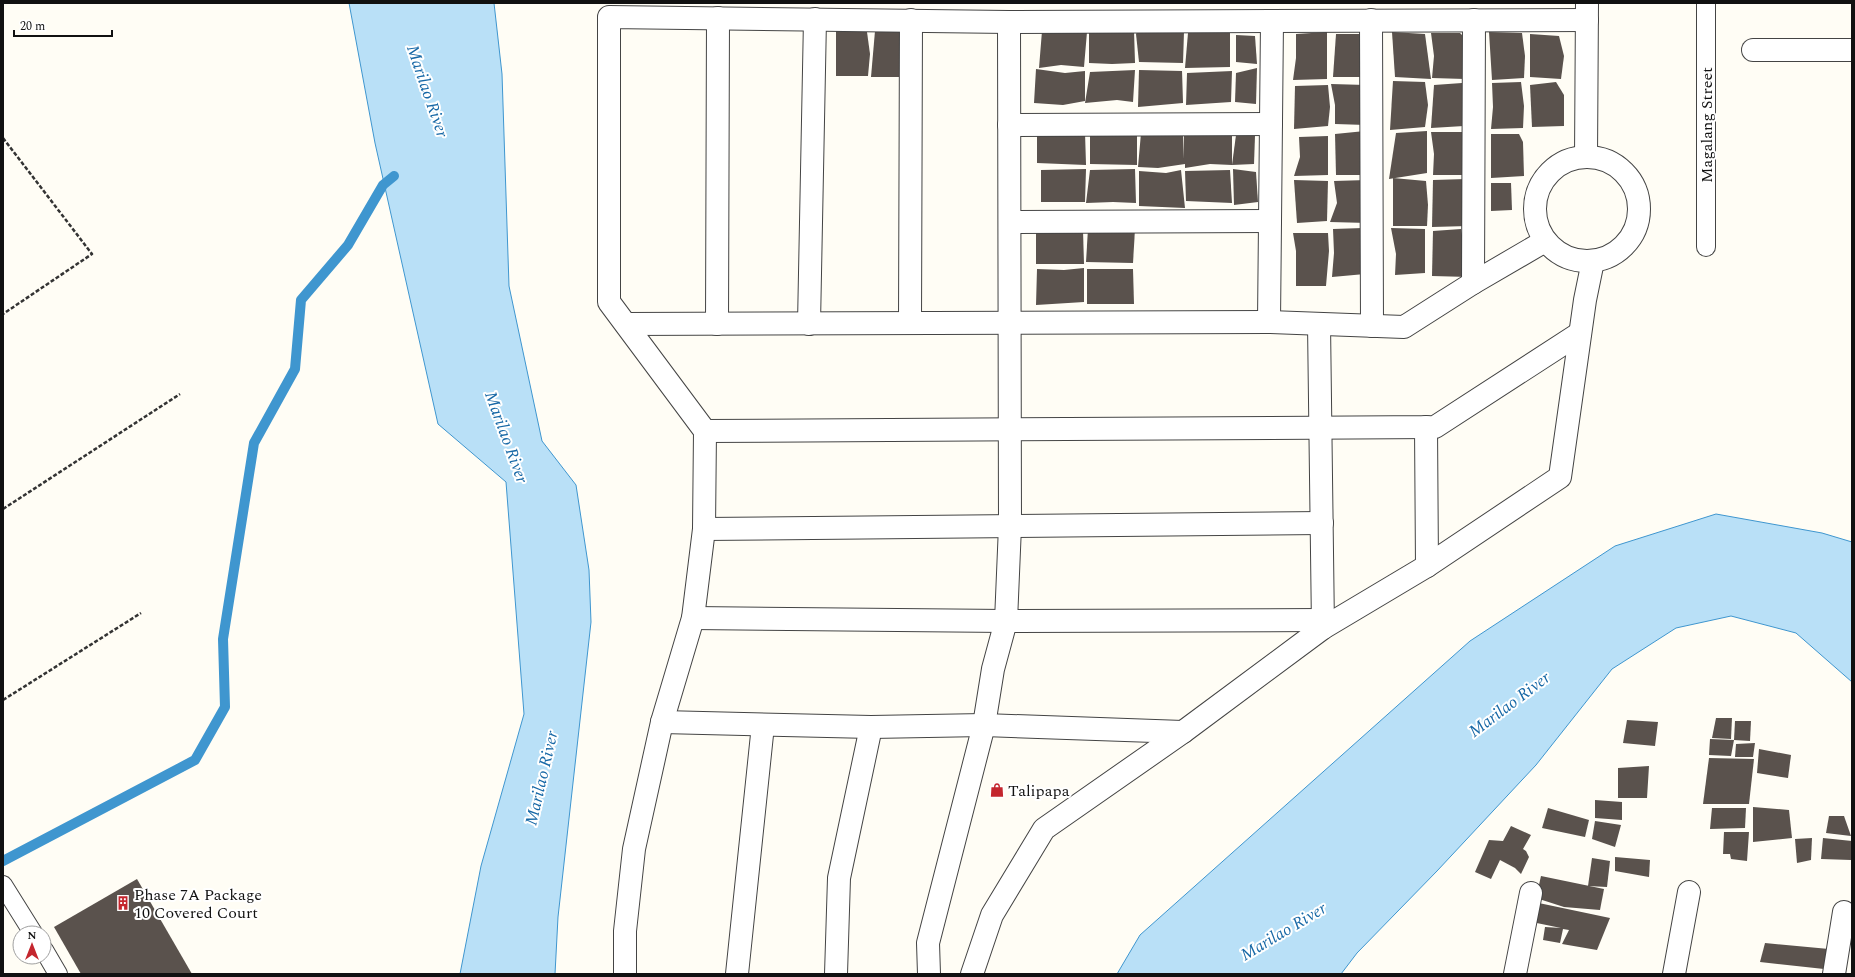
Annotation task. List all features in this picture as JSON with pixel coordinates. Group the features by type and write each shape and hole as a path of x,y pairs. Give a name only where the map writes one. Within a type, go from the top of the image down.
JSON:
{"street":[{"path":"626,974 625,931 634,850 662,722 692,618 704,529 705,431 609,302 609,17 1009,22 1474,20 1587,11 1586,157"},
{"path":"717,324 718,18"},
{"path":"809,324 815,19"},
{"path":"910,323 911,20"},
{"path":"1371,20 1372,326"},
{"path":"1473,283 1474,20"},
{"path":"1269,322 1272,21"},
{"path":"929,974 928,943 984,725 993,669 1006,621 1010,526 1009,22"},
{"path":"1752,50 1852,50"},
{"path":"1009,125 1271,124"},
{"path":"1586,157 1602,159 1616,166 1628,177 1636,190 1639,206 1638,222 1632,236 1622,248 1608,256 1593,261 1575,260 1558,253 1545,241 1538,228 1534,214 1535,200 1539,186 1548,174 1559,165 1572,159 1586,157"},
{"path":"1010,222 1270,221"},
{"path":"626,324 1269,322 1404,327 1473,283 1545,241"},
{"path":"972,974 992,915 1044,829 1184,732 1323,624 1427,566 1560,477 1580,333 1593,261"},
{"path":"1319,324 1323,624"},
{"path":"705,431 1435,427 1580,333"},
{"path":"1426,427 1427,566"},
{"path":"704,529 1322,523"},
{"path":"692,618 1323,624"},
{"path":"662,722 871,727 984,725 1184,732"},
{"path":"737,974 763,725"},
{"path":"836,974 839,878 871,727"},
{"path":"1674,974 1689,892"},
{"path":"1515,974 1531,893"},
{"path":"1834,974 1844,912"}],"lane":[{"name":"Magalang Street","path":"1706,3 1706,247"},
{"path":"3,885 28,925"},
{"path":"52,964 58,974"}],"path":[{"path":"3,138 92,254 3,314"},
{"path":"3,509 180,394"},
{"path":"3,700 141,613"}],"water":[{"name":"Marilao River","path":"349,3 494,3 502,74 509,286 542,441 576,485 589,570 591,622 558,917 555,974 460,974 481,866 524,714 506,482 438,424 375,143"},
{"name":"Marilao River","path":"1716,514 1822,533 1852,542 1852,682 1796,633 1731,616 1676,628 1612,669 1536,765 1437,871 1357,953 1341,974 1117,974 1140,935 1470,641 1615,546"}],"building":[{"path":"905,30 906,77 871,77 875,31"},
{"path":"1138,30 1184,31 1183,63 1139,62 1136,34"},
{"path":"836,31 867,32 870,54 868,76 836,76"},
{"path":"1042,31 1067,33 1087,32 1084,67 1061,65 1039,68"},
{"path":"1134,31 1135,63 1089,63 1089,32"},
{"path":"1327,32 1327,79 1293,80 1296,58 1296,34"},
{"path":"1392,32 1425,34 1431,79 1395,77"},
{"path":"1489,32 1522,33 1525,56 1524,78 1492,80"},
{"path":"1188,33 1230,33 1230,67 1185,68"},
{"path":"1431,33 1460,33 1463,36 1465,79 1432,78 1434,56"},
{"path":"1336,34 1367,34 1366,77 1333,77"},
{"path":"1530,34 1559,36 1564,56 1561,79 1530,77"},
{"path":"1236,35 1255,36 1257,64 1236,62"},
{"path":"1257,68 1256,104 1235,102 1236,73"},
{"path":"1036,69 1065,73 1085,71 1085,101 1063,105 1034,103"},
{"path":"1135,70 1133,102 1117,100 1085,103 1090,72"},
{"path":"1139,70 1182,71 1183,103 1138,107"},
{"path":"1232,71 1231,102 1186,105 1187,73"},
{"path":"1393,81 1425,82 1428,105 1425,127 1390,130"},
{"path":"1521,82 1524,106 1523,128 1491,129 1493,107 1492,83"},
{"path":"1556,82 1564,95 1564,126 1532,127 1530,85"},
{"path":"1462,83 1467,105 1464,126 1431,128 1434,85"},
{"path":"1331,84 1366,85 1366,125 1335,124 1335,105"},
{"path":"1328,85 1330,107 1328,126 1294,129 1295,86"},
{"path":"1137,130 1137,165 1090,164 1090,131"},
{"path":"1037,131 1085,132 1086,165 1037,163"},
{"path":"1365,131 1363,175 1336,175 1335,134"},
{"path":"1427,131 1427,173 1389,179 1396,133"},
{"path":"1431,132 1462,132 1466,152 1463,175 1433,175 1434,154"},
{"path":"1141,133 1183,133 1184,159 1184,133 1232,133 1232,165 1210,164 1185,168 1185,164 1158,168 1138,167"},
{"path":"1491,134 1519,134 1523,142 1524,176 1491,178"},
{"path":"1236,135 1255,136 1254,164 1232,165"},
{"path":"1328,136 1328,175 1294,176 1300,157 1299,137"},
{"path":"1086,169 1085,202 1041,202 1041,170"},
{"path":"1135,169 1136,203 1086,203 1090,170"},
{"path":"1233,169 1256,172 1258,202 1234,205"},
{"path":"1181,170 1185,208 1139,206 1139,171 1166,173"},
{"path":"1230,170 1232,203 1186,201 1185,171"},
{"path":"1393,178 1426,181 1428,205 1427,226 1393,226"},
{"path":"1466,179 1468,226 1432,227 1433,180"},
{"path":"1294,180 1328,181 1327,221 1297,223"},
{"path":"1367,180 1368,223 1330,222 1337,203 1334,181"},
{"path":"1491,183 1511,183 1512,210 1491,211"},
{"path":"1363,228 1365,274 1332,277 1334,253 1333,229"},
{"path":"1391,228 1425,229 1425,273 1395,275 1396,254"},
{"path":"1088,229 1135,229 1133,263 1086,262"},
{"path":"1461,229 1469,277 1432,276 1433,231"},
{"path":"1036,230 1083,230 1084,264 1036,264"},
{"path":"1293,233 1328,233 1329,251 1326,286 1296,286 1296,251"},
{"path":"1084,268 1084,302 1036,305 1037,269 1064,270"},
{"path":"1087,269 1133,269 1134,304 1087,304"},
{"path":"1716,718 1732,718 1731,739 1712,738"},
{"path":"1627,720 1658,722 1655,746 1623,743"},
{"path":"1735,721 1751,721 1750,741 1734,740"},
{"path":"1710,739 1734,740 1731,756 1709,755"},
{"path":"1755,743 1753,757 1735,757 1736,744"},
{"path":"1759,749 1791,755 1788,778 1757,773"},
{"path":"1709,758 1754,759 1749,804 1703,804"},
{"path":"1649,766 1647,798 1618,798 1618,768"},
{"path":"1595,800 1622,802 1622,820 1595,818"},
{"path":"1753,807 1789,810 1792,838 1753,842"},
{"path":"1548,808 1589,820 1585,837 1542,828"},
{"path":"1712,808 1746,808 1745,828 1710,829"},
{"path":"1829,816 1844,816 1851,836 1826,833"},
{"path":"1595,821 1621,825 1615,847 1592,839"},
{"path":"1511,826 1531,835 1523,849 1529,857 1521,874 1515,868 1500,860 1491,879 1475,872 1489,840 1503,841"},
{"path":"1724,832 1749,832 1747,861 1731,859 1730,854 1723,854"},
{"path":"1812,838 1811,860 1797,863 1795,839"},
{"path":"1823,838 1852,841 1851,860 1821,859"},
{"path":"1615,857 1650,860 1649,877 1615,871"},
{"path":"1592,858 1610,861 1607,887 1588,886"},
{"path":"1541,876 1604,889 1600,910 1564,907 1536,898"},
{"name":"Phase 7A Package 10 Covered Court","path":"137,879 192,974 81,974 54,927"},
{"path":"1534,902 1610,918 1597,950 1562,944 1569,930 1563,929 1560,943 1543,940 1545,927 1561,928 1527,921"},
{"path":"1765,943 1829,949 1824,969 1760,962"}],"waterway":[{"path":"3,861 195,760 225,707 223,639 254,443 295,369 301,300 348,245 383,185 394,176"}],"place":[{"name":"Talipapa","path":"997,790"},
{"name":"Phase 7A Package 10 Covered Court","path":"123,903"}]}
